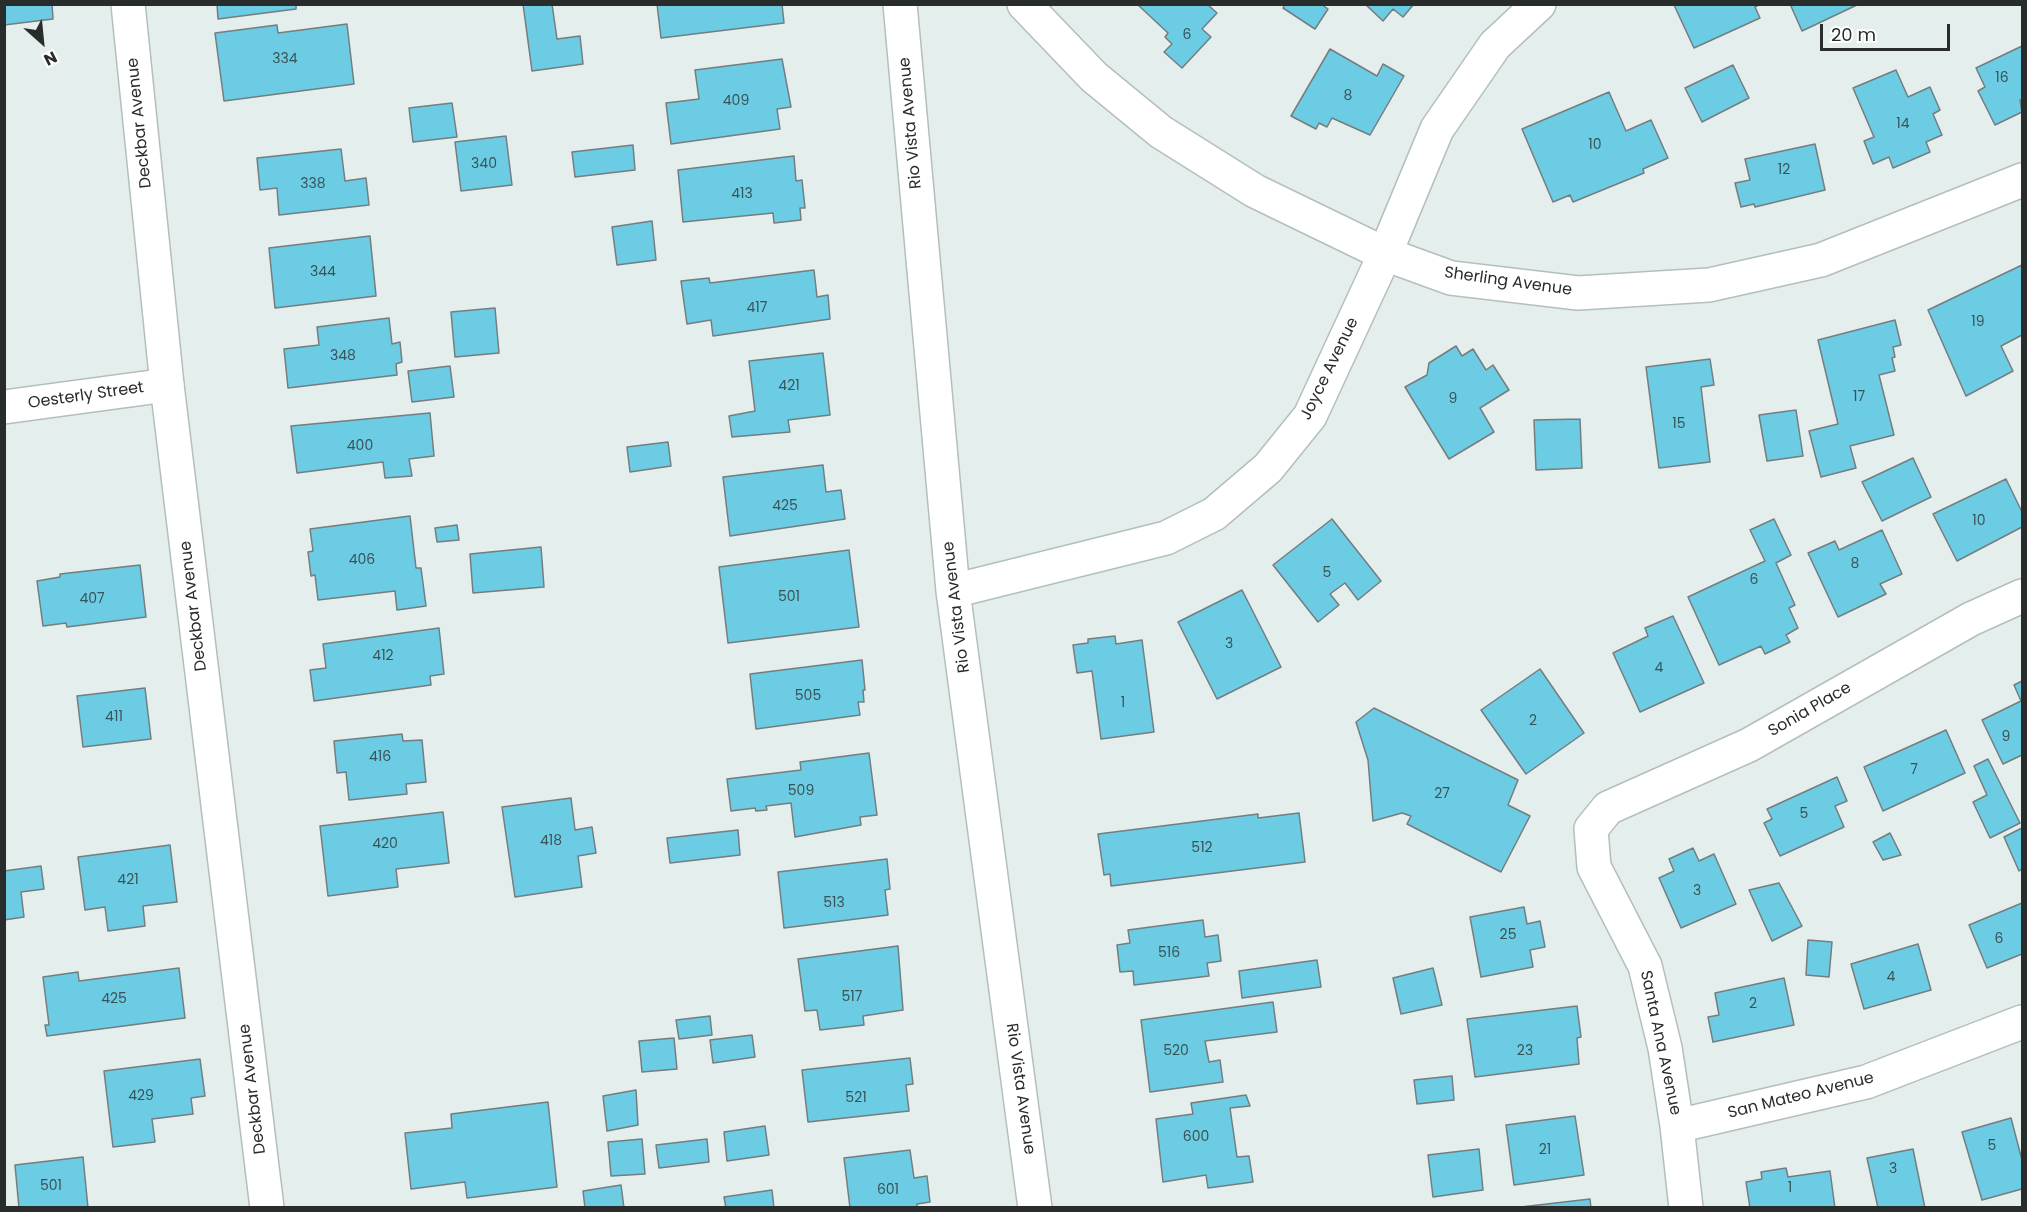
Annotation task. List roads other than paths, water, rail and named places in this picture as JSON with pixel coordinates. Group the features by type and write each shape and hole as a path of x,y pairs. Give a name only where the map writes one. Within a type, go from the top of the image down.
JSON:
{"street":[{"name":"Deckbar Avenue","path":"128,4 167,385 267,1208"},
{"name":"Rio Vista Avenue","path":"900,4 953,591 1035,1208"},
{"name":"Sherling Avenue","path":"1024,4 1094,77 1161,132 1255,191 1385,254 1451,278 1578,293 1708,285 1821,260 2022,180"},
{"name":"Joyce Avenue","path":"953,591 1166,538 1214,514 1268,468 1310,416 1385,254 1437,129 1495,45 1539,4"},
{"name":"Oesterly Street","path":"4,407 167,385"},
{"name":"Sonia Place","path":"1598,821 1608,808 1749,745 1971,619 2022,596"},
{"name":"Santa Ana Avenue","path":"1598,821 1591,829 1594,867 1645,966 1665,1048 1686,1208"},
{"name":"San Mateo Avenue","path":"1677,1126 1866,1083 2022,1022"}]}
